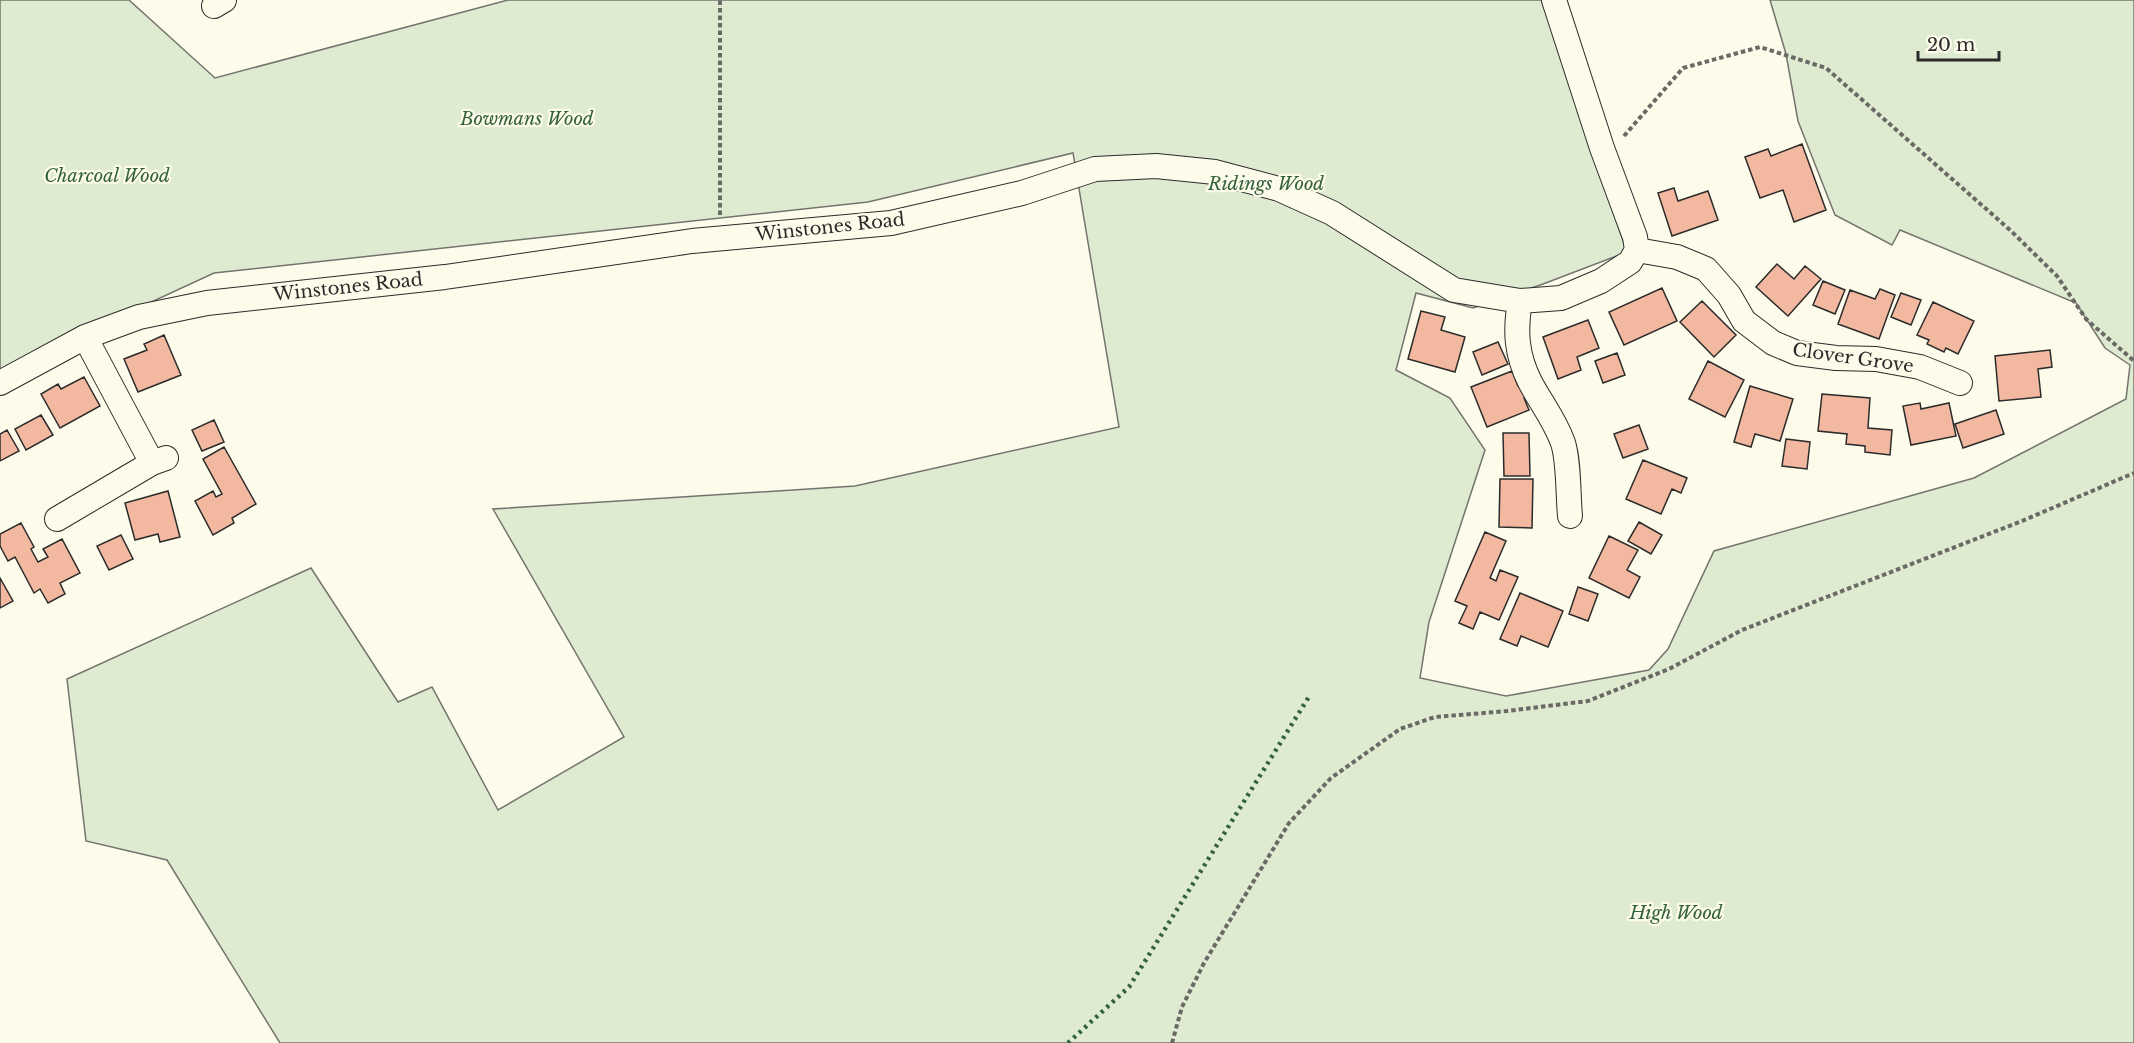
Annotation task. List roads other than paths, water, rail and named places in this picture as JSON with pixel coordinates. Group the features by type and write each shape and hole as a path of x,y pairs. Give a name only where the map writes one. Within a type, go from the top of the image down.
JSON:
{"street":[{"path":"1554,0 1605,157 1635,237 1637,250"},
{"name":"Winstones Road","path":"0,383 85,337 139,317 207,303 445,277 692,241 891,223 1022,193 1095,169 1156,166 1215,172 1279,189 1332,213 1401,259 1454,290 1520,301 1561,298 1601,281 1630,262 1637,250"},
{"name":"Clover Grove","path":"1637,250 1677,257 1706,269 1730,295 1744,321 1773,343 1797,353 1836,358 1876,359 1920,367 1960,383"},
{"path":"1520,301 1516,325 1518,351 1530,382 1557,425 1564,446 1570,516"},
{"path":"57,519 159,461 85,337"}],"park label":[{"name":"Bowmans Wood","path":"527,119"},
{"name":"Charcoal Wood","path":"107,176"},
{"name":"Ridings Wood","path":"1266,184"},
{"name":"High Wood","path":"1676,913"}]}
